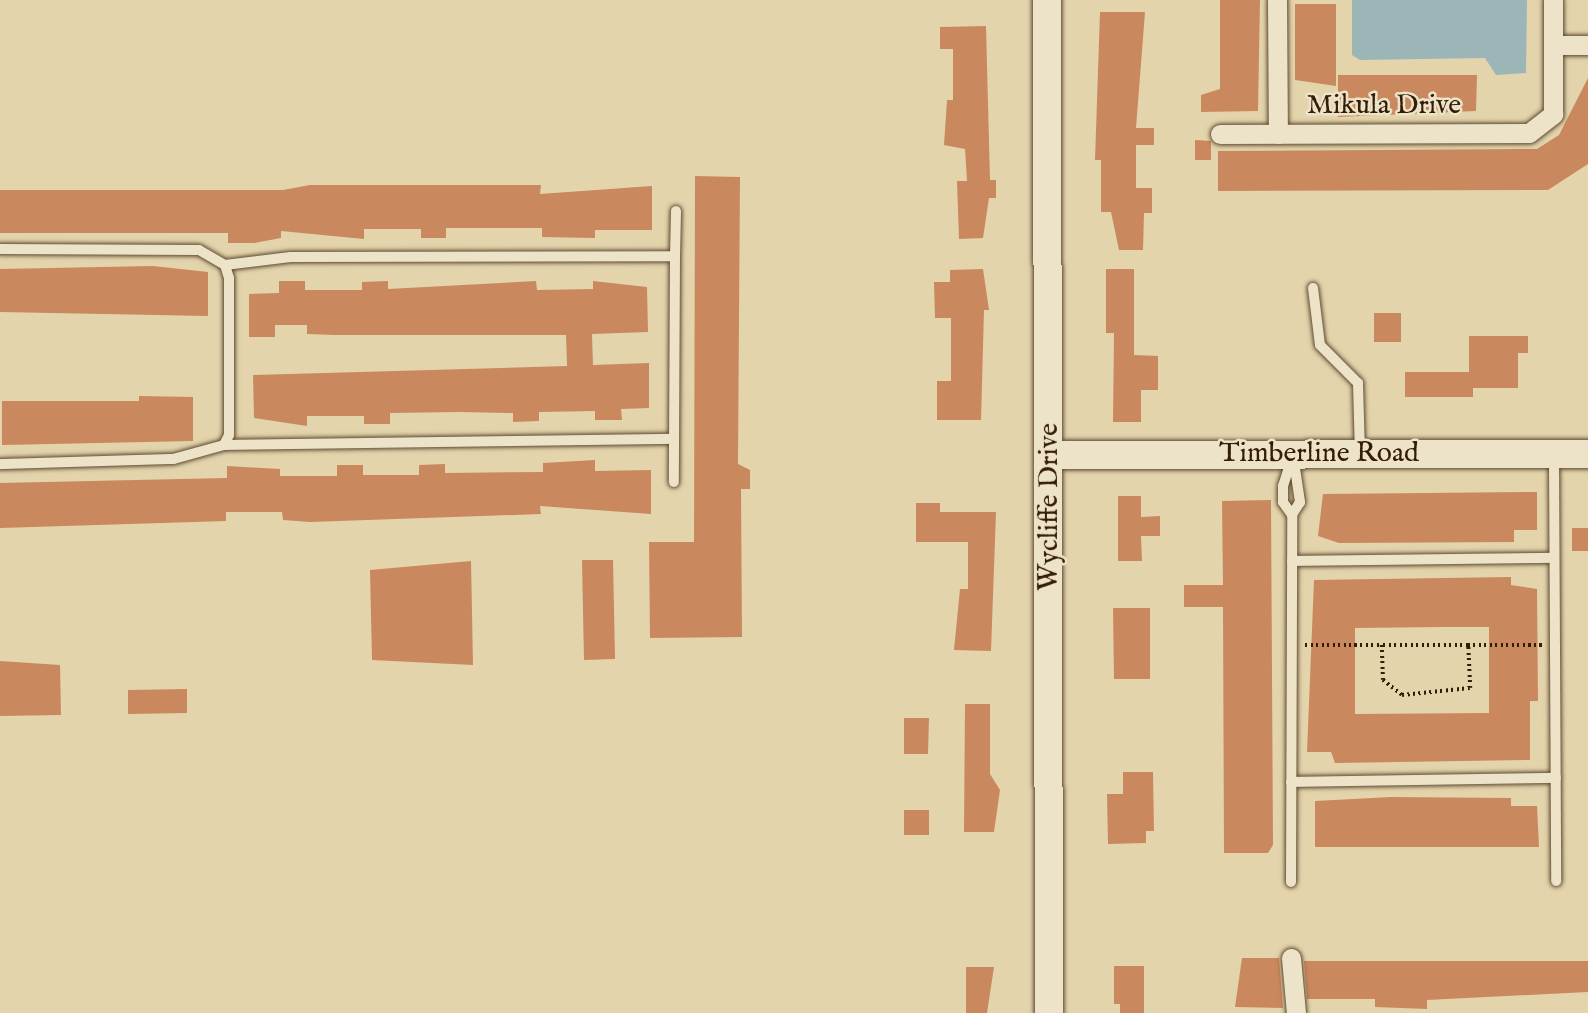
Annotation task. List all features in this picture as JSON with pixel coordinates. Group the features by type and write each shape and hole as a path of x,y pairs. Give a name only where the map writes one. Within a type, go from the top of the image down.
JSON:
{"street":[{"name":"Wycliffe Drive","path":"1047,0 1051,455 1049,1013"},
{"path":"1277,0 1278,134"},
{"path":"1553,0 1554,45 1588,45"},
{"name":"Mikula Drive","path":"1220,134 1513,135 1546,125 1554,102 1554,45"},
{"name":"Timberline Road","path":"1051,455 1588,454"},
{"path":"1291,958 1296,1013"}],"lane":[{"path":"674,482 676,211"},
{"path":"0,249 199,250 225,265 291,257 675,256"},
{"path":"224,445 229,435 225,265"},
{"path":"1313,288 1320,345 1358,383 1360,454"},
{"path":"0,464 173,459 224,445 674,439"},
{"path":"1291,882 1292,515 1283,485 1293,454"},
{"path":"1292,515 1300,502 1293,454"},
{"path":"1554,454 1556,881"},
{"path":"1292,561 1554,558"},
{"path":"1291,782 1556,778"}],"path":[{"path":"1291,645 1555,645"},
{"path":"1382,645 1383,680 1402,695 1470,688 1468,645"}],"water":[{"path":"1352,0 1527,0 1526,73 1496,75 1485,58 1360,60 1352,55"}],"building":[{"path":"1220,0 1260,0 1258,111 1201,112 1201,95 1220,89"},
{"path":"1295,4 1336,4 1336,86 1295,80"},
{"path":"1100,12 1145,12 1136,128 1154,128 1154,145 1136,145 1136,188 1152,188 1152,213 1144,213 1143,250 1119,250 1111,212 1101,212 1101,160 1095,160"},
{"path":"986,26 990,180 996,180 996,198 989,198 983,238 959,239 957,181 967,181 965,149 944,145 947,100 953,100 953,49 940,49 940,27"},
{"path":"1338,75 1477,75 1476,111 1338,117"},
{"path":"1588,78 1588,164 1548,190 1218,191 1218,151 1537,149 1559,135"},
{"path":"1195,140 1211,141 1211,160 1195,160"},
{"path":"695,176 740,177 738,464 750,470 750,489 741,489 742,637 650,638 649,542 694,542"},
{"path":"310,185 541,185 540,194 652,186 652,230 595,230 595,238 542,237 542,228 446,228 446,238 421,238 421,229 364,229 364,239 281,231 281,238 254,243 228,243 228,233 0,233 0,190 283,190"},
{"path":"153,266 208,272 208,316 0,312 0,269"},
{"path":"983,269 989,310 984,310 981,420 937,420 937,381 951,381 951,318 935,318 934,282 950,282 950,270"},
{"path":"1106,269 1134,269 1134,355 1158,356 1158,390 1141,390 1141,422 1113,422 1114,333 1106,333"},
{"path":"279,281 305,281 305,290 362,290 362,282 388,281 388,289 536,281 537,290 593,289 593,281 647,287 648,332 592,334 593,365 649,363 649,408 621,409 622,420 595,420 595,411 539,412 539,421 513,422 513,413 458,412 390,413 390,424 364,424 364,416 307,416 307,426 254,418 253,375 567,366 566,335 335,335 307,334 307,325 275,325 275,337 249,337 249,294 279,293"},
{"path":"1374,313 1401,313 1401,342 1374,342"},
{"path":"1469,336 1528,336 1528,353 1518,353 1518,388 1473,388 1473,397 1405,397 1405,372 1469,372"},
{"path":"139,396 193,397 193,441 2,445 2,401 139,401"},
{"path":"595,460 595,471 651,470 651,514 540,506 541,514 310,522 283,520 282,512 226,512 226,521 0,528 0,483 227,478 227,466 280,469 280,476 337,476 337,465 363,465 363,475 419,475 419,465 445,464 445,473 543,472 543,463"},
{"path":"1537,492 1537,530 1514,530 1514,542 1339,543 1318,536 1323,494"},
{"path":"1118,496 1141,496 1141,517 1160,516 1160,536 1141,536 1142,561 1118,561"},
{"path":"1271,500 1273,845 1268,853 1224,853 1223,607 1184,607 1184,585 1223,585 1222,501"},
{"path":"916,503 940,503 940,512 996,512 991,651 954,650 960,589 968,589 968,542 916,542"},
{"path":"1572,528 1588,528 1588,551 1572,551"},
{"path":"582,560 613,560 615,659 584,660"},
{"path":"471,561 473,665 372,660 370,570"},
{"path":"1511,577 1511,585 1537,589 1538,701 1530,701 1530,760 1335,763 1331,752 1307,752 1314,580","holes":["1489,627 1489,713 1355,714 1355,628"]},
{"path":"1113,608 1150,608 1150,679 1114,679"},
{"path":"0,661 60,665 61,715 0,716"},
{"path":"187,689 187,713 128,714 128,690"},
{"path":"965,704 990,704 990,774 1000,790 994,832 964,832"},
{"path":"904,718 929,718 928,754 904,754"},
{"path":"1123,772 1153,772 1154,831 1146,831 1146,843 1108,844 1107,794 1123,794"},
{"path":"1391,797 1511,798 1511,806 1537,806 1539,847 1315,847 1315,801"},
{"path":"904,810 929,810 929,835 904,835"},
{"path":"1242,958 1279,958 1283,1008 1235,1007"},
{"path":"1304,961 1588,961 1588,992 1427,1000 1427,1009 1375,1007 1375,999 1307,999"},
{"path":"1114,966 1144,966 1144,1013 1120,1013 1120,1004 1114,1004"},
{"path":"966,967 994,967 987,1013 966,1013"}]}
